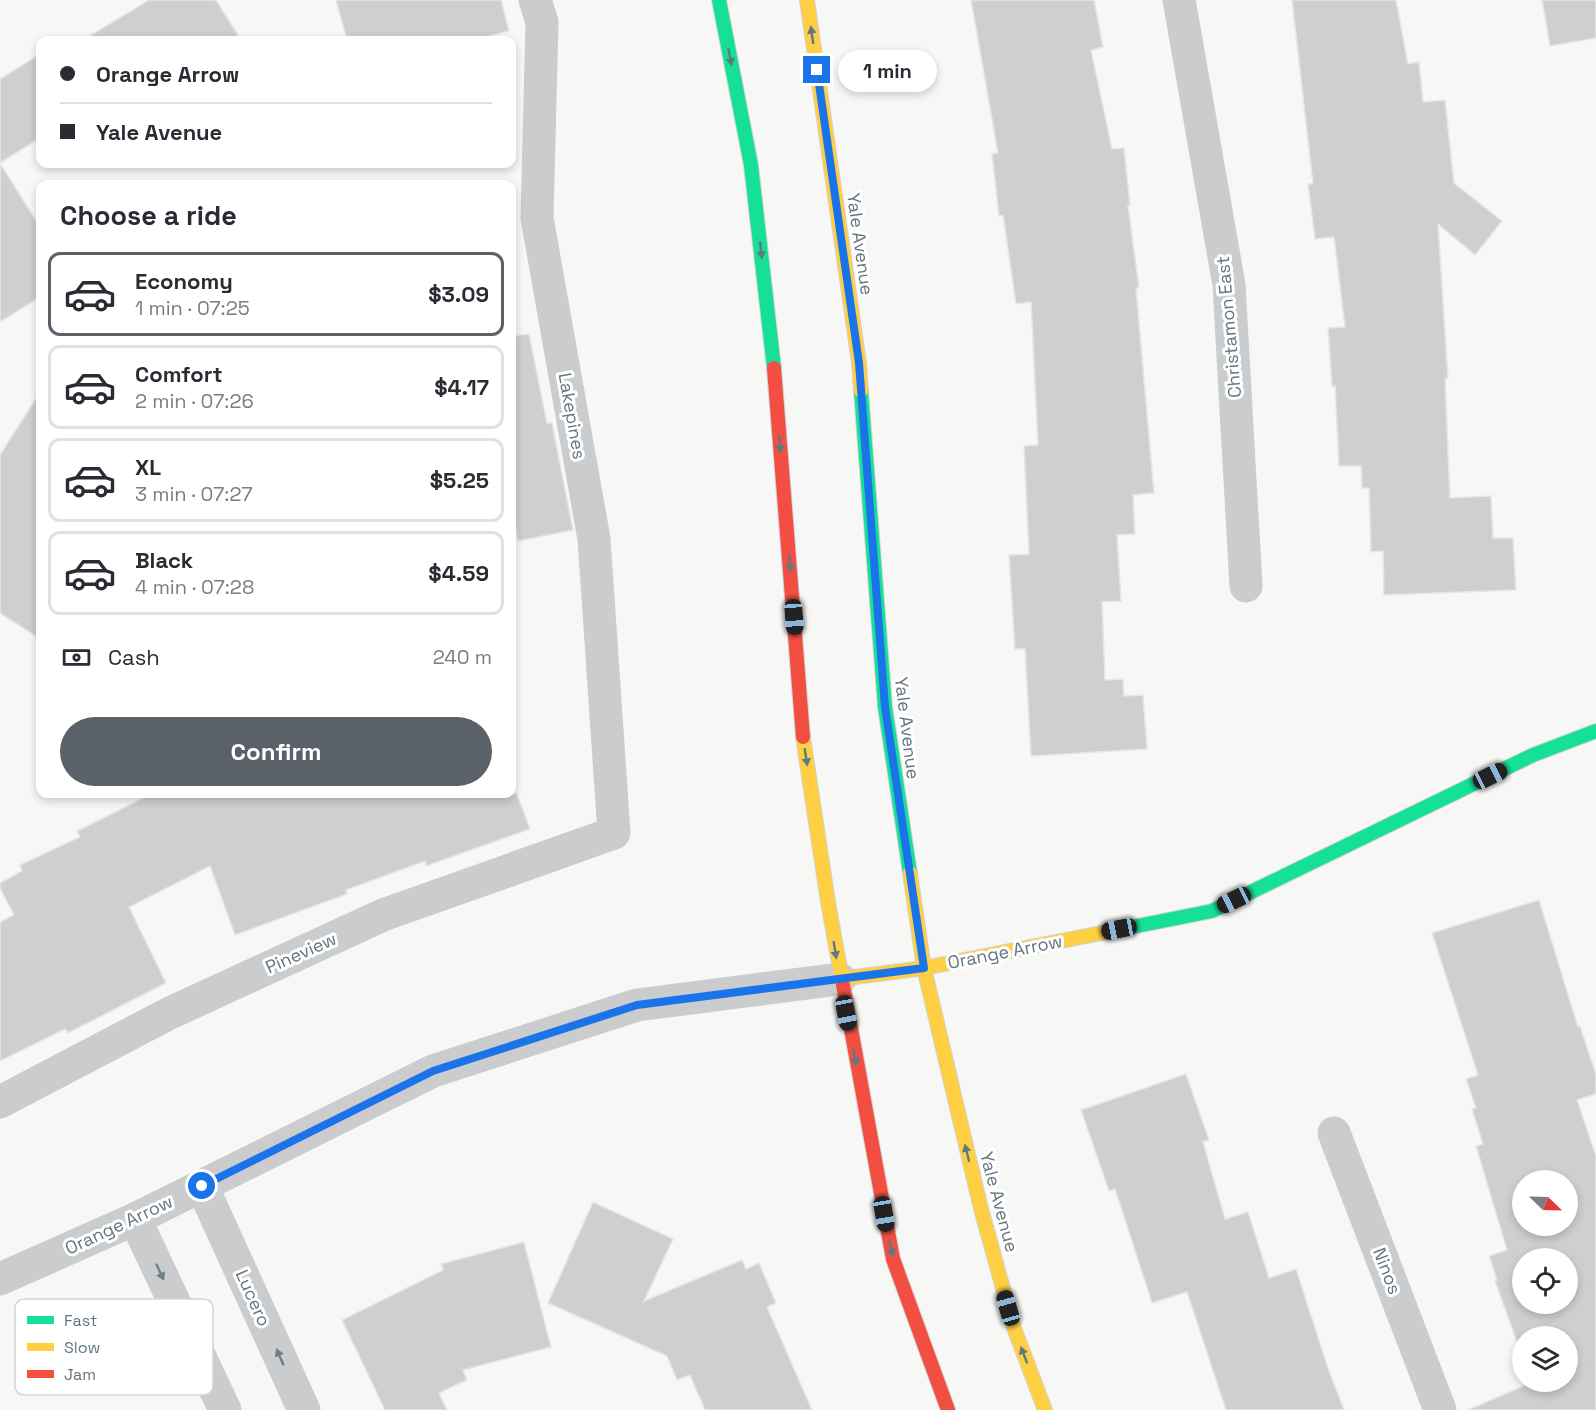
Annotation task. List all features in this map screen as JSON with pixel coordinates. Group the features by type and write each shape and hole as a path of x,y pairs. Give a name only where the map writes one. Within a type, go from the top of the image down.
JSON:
{"main road":[{"path":"719,0 751,165 773,357 801,729 840,978 893,1259 948,1410"},
{"name":"Yale Avenue","path":"807,0 859,363 885,707 924,968 981,1209 1014,1328 1045,1410"},
{"name":"Orange Arrow","path":"840,978 924,968 1212,911 1533,755 1596,731"}],"street":[{"name":"Lakepines","path":"535,0 542,22 537,218 594,539 614,833"},
{"name":"Christamon East","path":"1179,0 1229,285 1246,586"},
{"name":"Pineview","path":"0,1102 170,1013 383,915 614,833"},
{"name":"Orange Arrow","path":"0,1279 135,1219 433,1071 637,1005 840,978"},
{"name":"Ninos","path":"1334,1133 1440,1410"},
{"name":"Lucero","path":"202,1186 304,1410"},
{"path":"135,1219 173,1299"},
{"path":"213,1385 225,1410"}],"building":[{"path":"149,0 216,0 238,36 90,36"},
{"path":"336,0 501,0 509,31 489,36 346,36"},
{"path":"971,0 1094,0 1103,47 1091,50 1112,149 1124,148 1130,205 1128,205 1139,288 1136,288 1154,493 1133,495 1135,534 1117,535 1121,601 1102,602 1105,680 1123,679 1124,696 1143,695 1147,749 1031,756 1025,649 1015,649 1009,555 1029,554 1024,446 1038,445 1031,302 1016,304 1003,215 999,216 992,154 998,153"},
{"path":"1292,0 1396,0 1408,64 1419,62 1423,102 1445,100 1454,183 1502,221 1475,255 1438,224 1448,378 1445,378 1450,498 1491,496 1493,538 1513,538 1516,590 1384,595 1383,551 1371,552 1369,488 1362,488 1361,466 1339,466 1335,386 1332,386 1328,328 1345,327 1334,237 1315,239 1308,184 1313,184"},
{"path":"1542,0 1596,0 1596,38 1550,46"},
{"path":"36,56 36,140 0,163 0,79"},
{"path":"0,163 36,221 36,300 0,322"},
{"path":"529,334 547,423 552,423 573,530 518,541 516,530 516,336"},
{"path":"36,398 36,636 0,613 0,455"},
{"path":"516,794 530,829 426,866 425,861 346,890 347,894 235,935 210,866 129,907 166,983 68,1033 65,1029 0,1061 0,922 14,915 0,888 0,883 22,871 20,865 80,837 77,831 143,798 516,798"},
{"path":"1539,900 1578,1027 1580,1026 1596,1074 1596,1094 1577,1100 1596,1156 1596,1410 1468,1410 1512,1391 1578,1392 1578,1326 1512,1326 1512,1328 1495,1281 1497,1280 1489,1256 1507,1250 1476,1146 1483,1144 1472,1109 1476,1108 1466,1079 1478,1075 1432,933"},
{"path":"1186,1074 1209,1140 1203,1142 1225,1219 1248,1212 1269,1278 1296,1269 1344,1410 1226,1410 1187,1292 1152,1303 1115,1189 1109,1191 1081,1110"},
{"path":"593,1202 673,1239 644,1301 742,1260 746,1269 759,1263 776,1303 767,1307 812,1410 705,1410 690,1375 677,1380 667,1356 548,1303"},
{"path":"524,1242 551,1347 463,1370 467,1380 439,1393 447,1410 385,1410 342,1320 443,1270 441,1264"}],"traffic: fast":[{"path":"719,0 751,165 774,368"},
{"path":"861,391 885,707 910,873"},
{"path":"1127,928 1212,911 1533,755 1596,731"}],"traffic: slow":[{"path":"807,0 859,363 861,391"},
{"path":"803,737 843,985"},
{"path":"910,873 924,968 981,1209 1014,1328 1045,1410"},
{"path":"840,979 924,968 1127,928"}],"traffic: jam":[{"path":"774,368 803,737"},
{"path":"843,985 893,1259 948,1410"}],"route":[{"path":"202,1186 433,1071 637,1005 924,968 885,707 859,363 817,70"}]}
